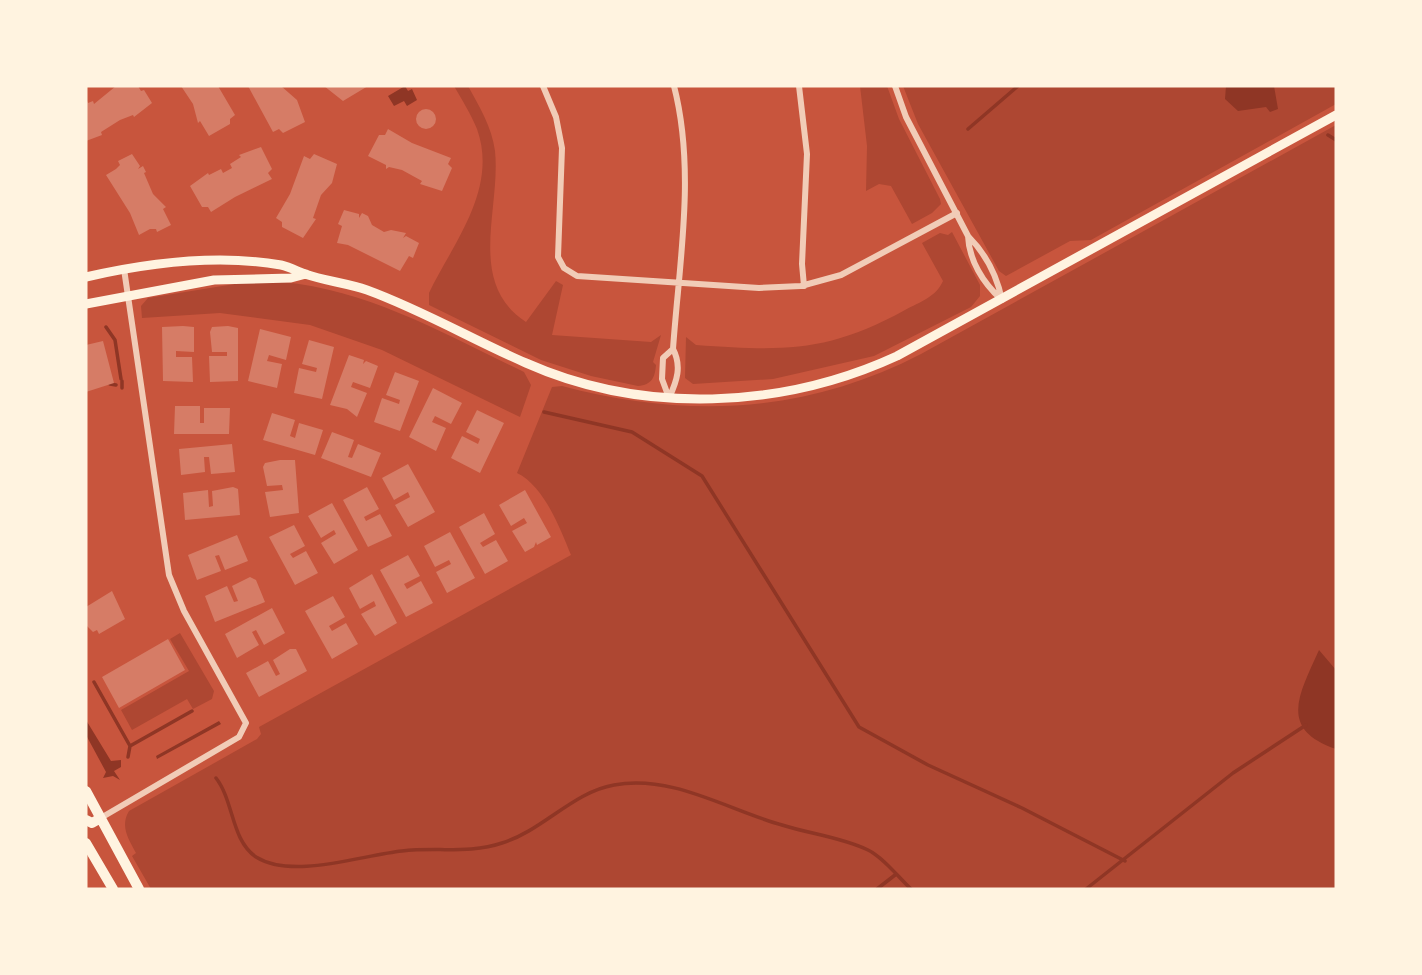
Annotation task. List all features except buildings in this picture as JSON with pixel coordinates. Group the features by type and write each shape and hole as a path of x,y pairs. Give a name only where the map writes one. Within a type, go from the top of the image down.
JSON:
{"main road":[{"path":"86,277 124,269 241,261 281,265 388,298 528,365 562,377 617,391 669,398 746,397 824,383 897,356 1336,115"},
{"path":"86,304 214,280 291,278 306,274"},
{"path":"86,791 139,889"},
{"path":"86,820 92,823 99,819"},
{"path":"86,843 113,889"}],"street":[{"path":"543,86 554,111 561,142 557,248 561,264 569,272 581,276 768,288 804,286 841,275 957,213"},
{"path":"669,398 678,380 678,359 673,349 685,162 674,86"},
{"path":"799,86 807,154 802,264 804,286"},
{"path":"895,86 906,117 968,236 978,245 998,282 1002,300"},
{"path":"968,236 968,251 989,288 1002,300"},
{"path":"99,819 239,737 246,728 244,716 188,619 169,575 124,269"},
{"path":"669,398 662,379 663,358 673,349"}],"shaded area":[{"path":"405,86 408,91 412,89 417,100 407,106 404,101 394,106 388,96"},
{"path":"454,86 468,86 493,142 496,173 490,244 491,266 497,287 508,306 526,322 556,281 563,285 552,335 651,342 661,335 653,362 656,365 655,373 650,382 638,386 591,376 541,360 429,305 429,293 470,216 482,174 482,152 477,129"},
{"path":"860,86 887,86 899,119 940,199 941,204 932,213 912,224 891,186 879,184 866,191 867,146"},
{"path":"903,86 1336,86 1336,104 1091,240 1070,241 1006,276 999,271 918,124"},
{"path":"1226,86 1274,86 1278,109 1270,112 1266,107 1238,111 1225,99"},
{"path":"1336,125 1336,889 151,889 132,856 136,853 125,827 129,811 257,739 261,734 259,727 571,555 543,498 527,479 517,473 552,387 562,386 609,397 655,403 700,406 745,405 834,389 877,374 921,354"},
{"path":"952,232 980,285 980,296 971,307 874,356 773,379 693,384 685,378 686,337 696,345 754,348 804,346 852,334 922,302 940,287 943,281 922,243 940,233 948,235"},
{"path":"282,282 346,294 377,304 524,372 531,385 520,417 382,350 310,325 220,313 142,318 141,306 148,298 241,283"},
{"path":"180,633 214,691 212,699 193,709 187,699 132,730 121,710 189,671 170,639"},
{"path":"1319,650 1336,670 1336,749 1318,741 1306,731 1300,720 1300,695"},
{"path":"86,720 111,761 121,760 121,767 114,771 120,780 113,776 103,778 106,772 86,735"},
{"path":"219,721 221,724 157,759 156,756"}],"waterway":[{"path":"968,129 1018,86"},
{"path":"1328,135 1336,140"},
{"path":"106,327 115,340 121,379"},
{"path":"122,381 122,388"},
{"path":"110,384 116,385"},
{"path":"544,412 632,432 702,476 859,727 928,765 1022,808 1125,861"},
{"path":"94,682 130,746 128,757"},
{"path":"130,746 192,711"},
{"path":"1086,889 1233,773 1306,725"},
{"path":"216,778 222,787 242,841 256,857 271,864 308,866 402,851 490,846 531,830 585,795 614,785 636,783 657,784 700,795 762,819 858,846 880,858 911,889"},
{"path":"877,889 895,875"}]}
